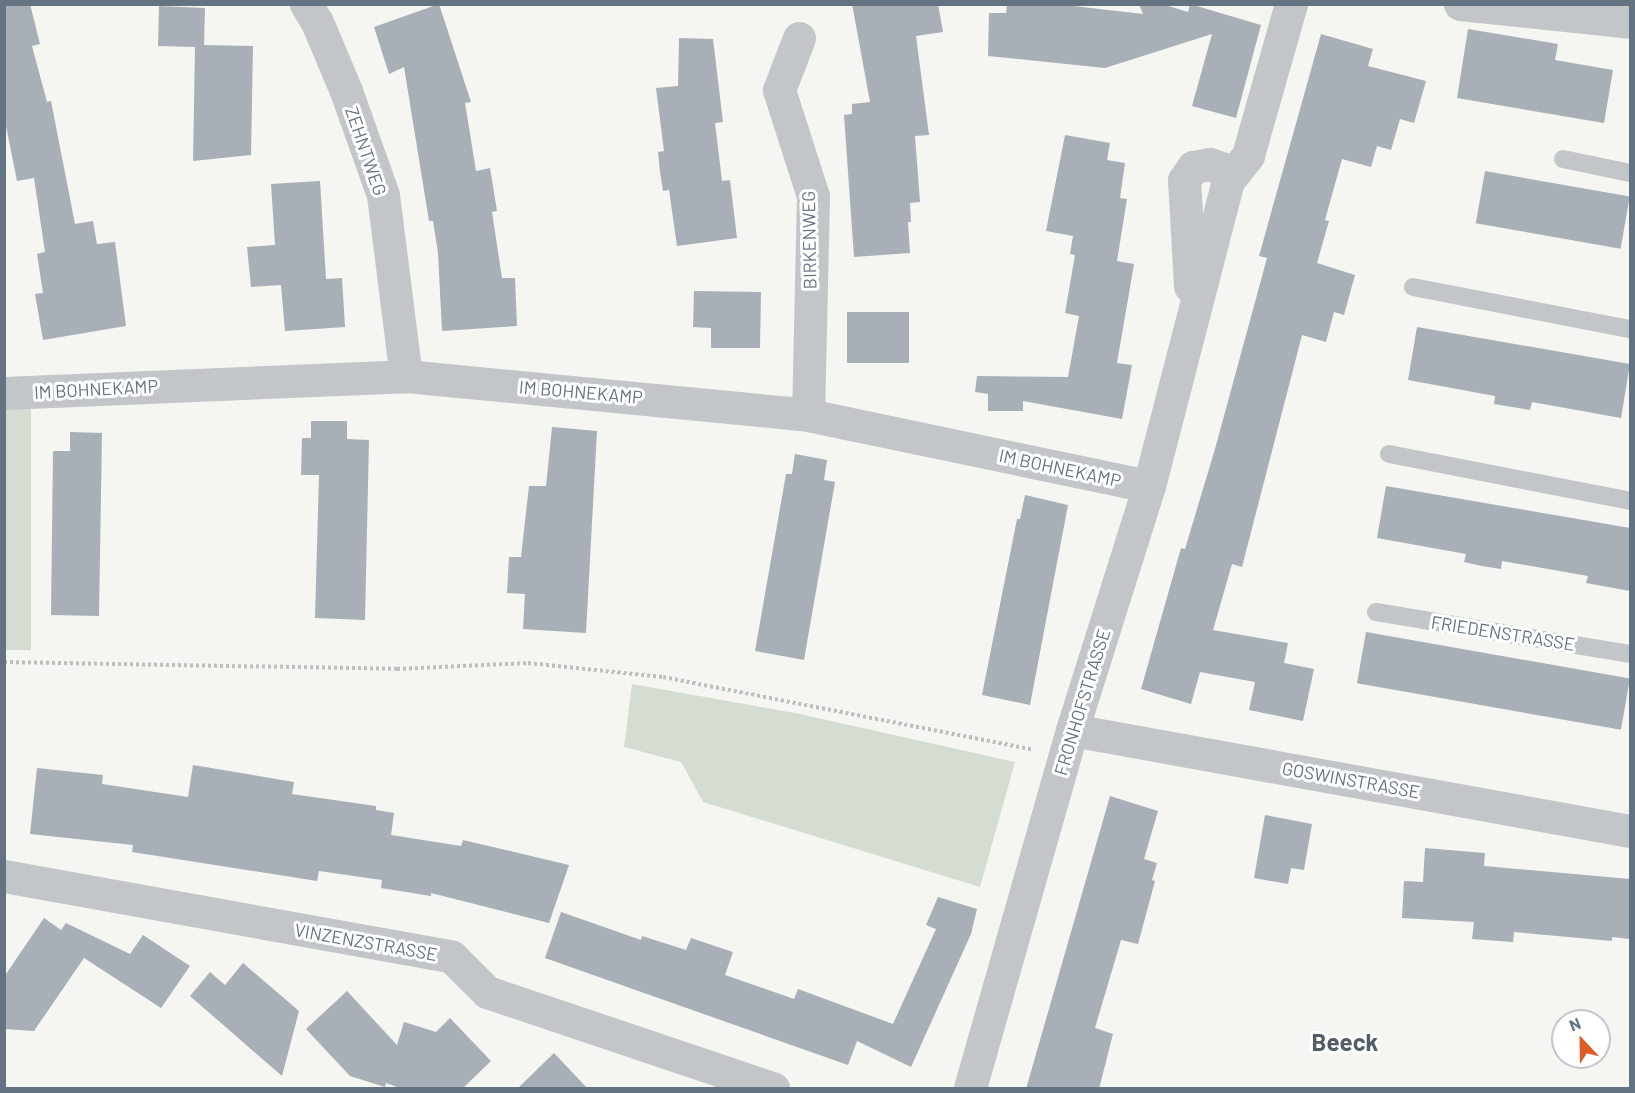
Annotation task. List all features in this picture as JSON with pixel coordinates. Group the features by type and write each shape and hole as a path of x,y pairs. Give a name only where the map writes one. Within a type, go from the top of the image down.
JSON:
{"street":[{"name":"ZEHNTWEG","path":"306,4 317,22 346,91 383,195 406,376"},
{"name":"FRONHOFSTRASSE","path":"970,1089 1068,743 1149,486 1228,181 1248,154 1292,4"},
{"path":"1460,4 1630,22"},
{"name":"BIRKENWEG","path":"799,38 779,90 813,195 808,415"},
{"name":"IM BOHNEKAMP","path":"5,390 406,376 808,415 1149,486"},
{"name":"GOSWINSTRASSE","path":"1068,743 1630,831"},
{"name":"VINZENZSTRASSE","path":"4,876 452,957 487,992 773,1089"}],"lane":[{"path":"1563,159 1630,173"},
{"path":"1413,287 1630,329"},
{"path":"1389,454 1630,501"},
{"name":"FRIEDENSTRASSE","path":"1376,612 1630,654"}],"path":[{"path":"4,662 397,669 528,663 663,677 1068,743"}],"shaded area":[{"path":"5,409 31,409 31,650 5,650"},
{"path":"632,684 800,714 1015,762 980,887 703,802 681,762 624,747"}],"building":[{"path":"4,4 30,4 40,44 32,46 47,102 51,101 75,224 93,221 97,244 115,242 126,326 43,340 35,294 43,293 37,254 45,252 34,178 17,181 4,116"},
{"path":"439,4 471,102 465,103 476,171 490,168 497,211 492,212 502,278 515,278 517,326 442,331 438,253 433,221 429,221 404,67 389,74 374,27"},
{"path":"852,4 938,4 943,32 916,36 929,135 915,136 920,202 910,203 911,222 908,222 910,253 854,257 844,115 852,114 852,104 870,102"},
{"path":"1007,4 1056,4 1143,14 1139,4 1162,4 1188,12 1190,4 1261,25 1236,118 1192,106 1212,34 1105,68 988,56 989,13 1006,13"},
{"path":"159,6 205,8 204,45 253,46 251,155 193,161 195,47 158,46"},
{"path":"1468,29 1558,44 1555,60 1613,70 1604,123 1457,98"},
{"path":"1321,34 1373,49 1368,66 1426,81 1414,123 1400,119 1391,150 1377,146 1371,167 1342,159 1325,220 1329,221 1317,263 1355,275 1344,315 1334,312 1326,342 1302,335 1242,567 1232,564 1213,630 1288,643 1284,663 1314,669 1303,721 1249,710 1255,682 1200,672 1191,704 1141,689 1181,548 1185,549 1215,449 1267,258 1259,256"},
{"path":"679,38 713,39 723,122 715,123 722,181 730,180 737,238 677,246 669,190 663,191 660,172 658,152 664,151 656,88 678,86"},
{"path":"1065,135 1110,143 1107,160 1125,163 1120,198 1127,199 1117,261 1134,264 1117,363 1132,365 1122,419 1023,401 1023,411 988,411 988,394 975,392 977,376 1068,377 1079,316 1065,313 1075,255 1070,254 1073,236 1046,231"},
{"path":"1485,171 1630,197 1621,249 1476,223"},
{"path":"320,181 326,279 342,278 345,327 285,331 281,285 251,287 247,247 275,245 271,184"},
{"path":"694,291 761,292 760,348 711,348 711,328 693,327"},
{"path":"847,312 909,312 909,363 847,363"},
{"path":"1417,327 1630,364 1621,418 1532,402 1530,410 1494,404 1495,396 1408,380"},
{"path":"311,421 347,421 347,439 369,440 365,620 315,618 319,475 301,475 302,438 311,438"},
{"path":"552,427 597,431 586,633 523,629 525,594 507,593 509,557 521,557 529,486 546,486"},
{"path":"70,432 102,433 99,616 51,615 53,451 70,451"},
{"path":"795,454 827,460 824,480 835,482 804,660 755,651 786,474 792,474"},
{"path":"1386,486 1630,528 1630,591 1586,583 1588,576 1502,561 1501,569 1482,566 1464,562 1466,554 1377,538"},
{"path":"1025,495 1068,505 1030,705 982,695 1017,519 1020,519"},
{"path":"1366,632 1630,679 1621,730 1357,683"},
{"path":"193,765 294,782 292,794 376,806 376,810 394,813 391,835 461,846 463,840 569,865 549,923 431,893 431,896 381,888 382,880 319,871 317,881 132,852 133,845 30,834 37,768 103,775 102,784 188,797"},
{"path":"1110,796 1158,811 1144,859 1157,863 1152,880 1155,881 1138,944 1121,940 1095,1028 1113,1034 1099,1089 1026,1089"},
{"path":"1265,815 1312,824 1304,870 1291,868 1288,884 1254,878"},
{"path":"1425,848 1485,853 1484,866 1630,879 1630,939 1612,937 1612,941 1514,932 1513,942 1472,939 1474,922 1402,918 1404,881 1423,882"},
{"path":"938,897 977,909 971,934 911,1067 857,1041 848,1065 545,958 561,912 641,940 642,936 686,950 691,938 733,952 725,975 794,999 798,989 893,1024 936,929 926,925"},
{"path":"44,918 61,930 66,923 130,954 143,935 190,966 161,1008 84,958 34,1031 4,1029 4,977"},
{"path":"243,963 299,1011 282,1076 190,996 210,972 225,985"},
{"path":"347,991 397,1045 404,1022 436,1032 450,1018 491,1061 462,1089 403,1089 386,1083 385,1087 350,1076 306,1029"},
{"path":"554,1053 588,1089 517,1089"}],"district":[{"name":"Beeck","path":"1345,1042"}]}
